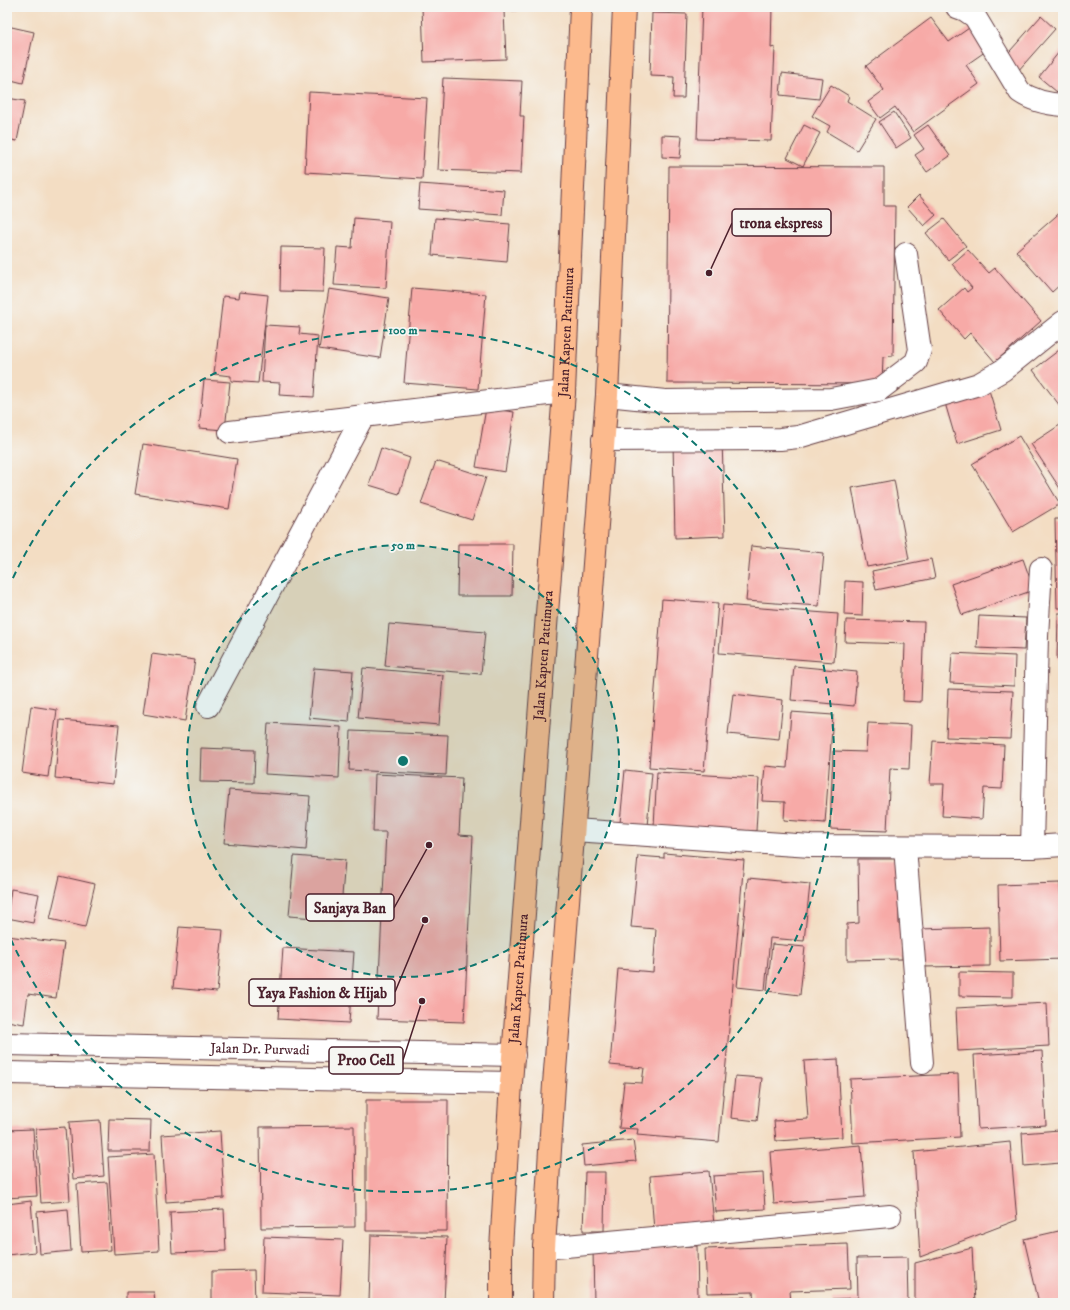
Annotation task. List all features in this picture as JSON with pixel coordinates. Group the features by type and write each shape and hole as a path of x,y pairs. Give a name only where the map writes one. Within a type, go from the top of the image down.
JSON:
{"main road":[{"name":"Jalan Kapten Pattimura","path":"501,1303 501,1249 511,1083 564,392 582,7"},
{"path":"543,1303 544,1248 554,1084 607,395 624,7"}],"street":[{"path":"957,7 965,10 975,17 1020,92 1035,100 1049,104 1063,105"},
{"path":"607,395 665,401 831,399 879,390 916,362 920,350 906,254"},
{"path":"603,440 780,439 798,437 979,384 1003,370 1063,322"},
{"path":"230,432 564,392"},
{"path":"208,706 363,416"},
{"path":"1032,847 1037,636 1041,569"},
{"path":"574,830 811,846 1032,847 1063,845"},
{"path":"905,847 922,1063"},
{"name":"Jalan Dr. Purwadi","path":"7,1044 514,1055"},
{"name":"Jalan Dr. Purwadi","path":"7,1073 511,1083"},
{"path":"544,1248 890,1216"}],"building":[{"path":"422,7 536,7 536,10 504,11 506,59 424,62"},
{"path":"702,7 772,7 771,48 775,47 771,141 697,139"},
{"path":"652,13 687,14 684,98 673,98 674,77 650,76"},
{"path":"1041,16 1055,29 1017,72 1003,59"},
{"path":"931,18 949,42 972,26 989,49 966,65 979,84 913,132 895,107 880,118 868,102 884,90 866,66"},
{"path":"7,26 34,32 23,83 7,79"},
{"path":"1063,47 1063,84 1057,92 1039,77"},
{"path":"782,73 822,78 819,99 780,95"},
{"path":"443,78 522,81 520,116 524,116 521,173 438,170"},
{"path":"831,85 849,96 847,101 876,119 857,150 827,132 830,126 812,116"},
{"path":"309,92 427,98 422,179 305,172"},
{"path":"7,98 25,101 17,141 7,139"},
{"path":"894,112 911,138 896,148 879,122"},
{"path":"804,125 820,133 803,166 787,158"},
{"path":"928,125 950,156 927,172 915,155 924,149 914,135"},
{"path":"662,135 682,136 680,158 662,157"},
{"path":"669,166 884,167 884,206 895,206 893,356 883,357 882,384 667,383"},
{"path":"420,184 504,190 502,215 418,209"},
{"path":"919,195 936,215 924,226 907,207"},
{"path":"1063,210 1063,282 1052,292 1016,251"},
{"path":"354,218 390,221 386,288 334,285 337,247 352,248"},
{"path":"435,218 510,224 507,262 432,255"},
{"path":"944,219 966,246 948,260 926,233"},
{"path":"281,247 325,248 323,292 280,291"},
{"path":"968,250 989,273 995,268 1041,321 995,362 970,333 964,339 939,310 964,288 967,292 972,288 952,264"},
{"path":"412,288 486,294 478,389 404,383"},
{"path":"329,289 389,298 380,358 319,349"},
{"path":"240,292 268,295 258,383 231,381 231,376 214,374 223,296 239,298"},
{"path":"265,325 300,327 299,334 318,336 314,397 279,395 280,383 262,382"},
{"path":"1063,347 1063,410 1033,370"},
{"path":"204,380 230,382 225,430 199,428"},
{"path":"989,390 1001,430 957,444 945,403"},
{"path":"486,408 514,412 505,472 476,467"},
{"path":"1063,423 1063,493 1031,444"},
{"path":"1019,436 1060,504 1013,532 972,464"},
{"path":"722,440 725,536 675,538 673,442"},
{"path":"143,444 237,459 229,509 135,494"},
{"path":"381,448 410,458 399,494 369,485"},
{"path":"436,461 486,477 472,520 421,504"},
{"path":"894,480 909,559 867,567 852,488"},
{"path":"1055,519 1063,519 1063,608 1057,608"},
{"path":"458,544 513,544 512,596 457,596"},
{"path":"751,546 824,553 819,606 746,601"},
{"path":"931,559 935,578 876,590 872,571"},
{"path":"1023,559 1034,590 962,615 951,584"},
{"path":"845,581 863,582 862,616 844,615"},
{"path":"662,599 718,603 704,771 649,767"},
{"path":"723,605 838,614 834,662 719,653"},
{"path":"1058,613 1063,613 1063,659 1057,659"},
{"path":"979,616 1026,618 1024,650 977,648"},
{"path":"846,620 924,622 921,702 903,701 905,644 845,642"},
{"path":"389,624 485,632 481,674 385,666"},
{"path":"952,653 1015,656 1014,686 950,683"},
{"path":"152,654 195,660 185,721 143,714"},
{"path":"794,666 857,672 854,706 791,700"},
{"path":"314,668 353,671 349,722 309,718"},
{"path":"363,668 443,675 439,725 358,718"},
{"path":"948,689 1013,691 1010,739 946,737"},
{"path":"733,694 783,700 779,739 728,734"},
{"path":"31,706 57,710 48,777 22,773"},
{"path":"791,712 833,715 825,823 784,820 785,802 762,801 765,766 787,768"},
{"path":"60,720 119,725 113,784 55,778"},
{"path":"268,723 341,727 339,778 265,774"},
{"path":"868,723 911,725 909,769 890,768 887,831 830,829 833,751 866,752"},
{"path":"351,731 448,735 446,775 349,770"},
{"path":"933,741 1004,745 1002,789 984,788 982,819 942,816 944,784 930,784"},
{"path":"201,748 255,750 254,783 200,782"},
{"path":"625,770 652,773 647,826 620,823"},
{"path":"657,772 759,778 756,831 654,826"},
{"path":"375,774 462,778 459,835 473,836 464,1022 377,1019 386,832 373,832"},
{"path":"229,790 310,796 306,850 224,843"},
{"path":"664,853 744,860 719,1142 637,1135 638,1129 619,1128 624,1082 642,1083 644,1068 610,1065 618,969 653,972 656,929 631,927 638,856 664,858"},
{"path":"294,856 345,860 340,920 289,916"},
{"path":"858,859 899,859 899,925 902,925 902,959 847,960 847,924 859,923"},
{"path":"60,876 95,884 85,927 50,919"},
{"path":"748,878 810,884 804,941 770,938 765,990 737,987"},
{"path":"1060,883 1063,959 1000,961 998,885"},
{"path":"11,889 39,894 33,923 7,918"},
{"path":"179,927 223,930 217,992 173,988"},
{"path":"990,927 990,966 920,967 919,929"},
{"path":"7,936 64,943 56,998 28,994 24,1024 7,1021"},
{"path":"772,944 805,947 800,995 767,991"},
{"path":"283,948 354,952 349,1023 278,1019"},
{"path":"959,972 1013,973 1013,997 959,996"},
{"path":"1047,1003 1049,1046 958,1051 956,1008"},
{"path":"1042,1051 1046,1125 978,1129 974,1055"},
{"path":"838,1059 842,1137 776,1141 774,1121 808,1119 804,1061"},
{"path":"958,1074 960,1137 853,1143 850,1079"},
{"path":"735,1076 762,1078 757,1121 731,1118"},
{"path":"366,1100 448,1100 447,1231 366,1231"},
{"path":"109,1119 151,1120 150,1151 108,1151"},
{"path":"100,1120 104,1176 73,1179 69,1122"},
{"path":"354,1126 355,1227 261,1228 260,1127"},
{"path":"65,1127 70,1201 41,1203 36,1129"},
{"path":"33,1129 37,1196 7,1198 7,1130"},
{"path":"1059,1130 1061,1163 1024,1166 1022,1133"},
{"path":"220,1131 224,1198 166,1202 162,1135"},
{"path":"633,1140 636,1161 584,1166 582,1145"},
{"path":"1010,1142 1017,1220 920,1257 914,1152"},
{"path":"861,1145 865,1197 774,1204 770,1152"},
{"path":"154,1154 159,1251 114,1254 108,1157"},
{"path":"709,1171 714,1225 654,1231 650,1176"},
{"path":"585,1172 605,1172 604,1231 583,1231"},
{"path":"763,1173 765,1209 716,1212 713,1176"},
{"path":"107,1182 111,1250 81,1252 77,1184"},
{"path":"31,1201 35,1252 7,1255 7,1204"},
{"path":"68,1209 71,1251 40,1254 37,1212"},
{"path":"224,1209 226,1251 172,1253 170,1212"},
{"path":"1063,1230 1063,1303 1039,1303 1024,1239"},
{"path":"371,1235 447,1237 444,1303 369,1303"},
{"path":"264,1237 343,1240 340,1295 262,1292"},
{"path":"848,1244 850,1289 790,1291 791,1303 754,1303 753,1292 707,1293 705,1249"},
{"path":"697,1246 698,1298 745,1297 745,1303 594,1303 593,1249"},
{"path":"972,1248 975,1303 915,1303 915,1263"},
{"path":"907,1257 908,1303 832,1303 832,1299 858,1298 857,1258"},
{"path":"254,1270 255,1303 212,1303 212,1271"},
{"path":"126,1292 154,1292 155,1303 126,1303"},
{"path":"266,1299 334,1299 334,1303 266,1303"}],"place":[{"name":"trona ekspress","path":"709,273"},
{"name":"Sanjaya Ban","path":"429,845"},
{"name":"Yaya Fashion & Hijab","path":"425,920"},
{"name":"Proo Cell","path":"422,1001"}]}
